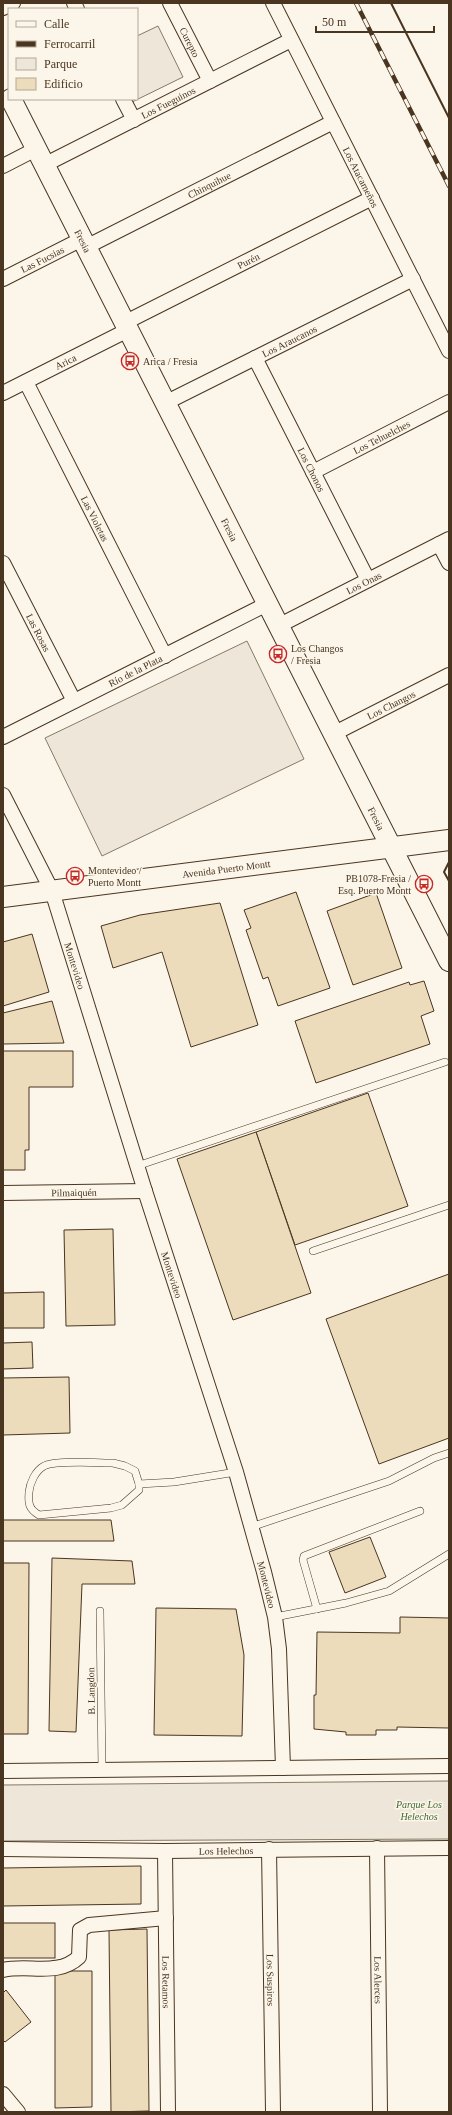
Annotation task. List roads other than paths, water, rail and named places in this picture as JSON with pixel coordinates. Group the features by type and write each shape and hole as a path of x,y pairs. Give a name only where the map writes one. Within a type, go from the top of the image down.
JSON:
{"street":[{"path":"3,8 13,3"},
{"name":"Curepto","path":"170,3 210,81"},
{"name":"Los Atacameños","path":"273,3 449,351"},
{"name":"Los Fueguinos","path":"3,166 40,157 134,120 291,40"},
{"path":"3,84 8,94"},
{"name":"Fresia","path":"12,100 449,961"},
{"path":"124,100 134,120"},
{"name":"Chinquihue","path":"84,243 333,122"},
{"name":"Purén","path":"126,326 372,198"},
{"name":"Las Fucsias","path":"3,279 84,243"},
{"name":"Los Araucanos","path":"165,403 413,279"},
{"name":"Arica","path":"3,393 26,382 126,326"},
{"name":"Los Chonos","path":"255,358 368,580"},
{"name":"Las Violetas","path":"26,382 165,656"},
{"name":"Los Tehuelches","path":"313,472 449,402"},
{"path":"444,541 449,562"},
{"name":"Los Onas","path":"278,626 444,541"},
{"name":"Las Rosas","path":"3,564 74,701"},
{"name":"Río de la Plata","path":"3,737 267,604"},
{"name":"Los Changos","path":"333,734 449,675"},
{"name":"Montevideo","path":"3,795 52,891 137,1166 236,1472 275,1617 280,1661 282,1768"},
{"name":"Avenida Puerto Montt","path":"3,897 449,840"},
{"name":"Pilmaiquén","path":"3,1193 145,1191"},
{"path":"3,1771 449,1766"},
{"name":"Los Alerces","path":"377,1848 380,2112"},
{"name":"Los Helechos","path":"3,1849 165,1851 449,1848"},
{"name":"Los Suspiros","path":"269,1849 273,2112"},
{"name":"Los Retamos","path":"165,1851 168,2112"},
{"path":"3,1970 51,1969 71,1965 79,1957 80,1930 88,1925 166,1918"},
{"path":"3,2094 18,2112"}],"lane":[{"path":"137,1166 444,1062"},
{"path":"313,1251 449,1205"},
{"path":"251,1527 389,1481 434,1458 449,1453"},
{"path":"113,1463 125,1466 135,1471 139,1484 139,1490 131,1499 122,1505 110,1508 39,1515 31,1510 28,1503 29,1486 34,1476 44,1466 54,1464 113,1463"},
{"path":"139,1484 174,1482 236,1472"},
{"path":"317,1609 303,1560 304,1556 420,1511"},
{"path":"275,1617 346,1603 389,1591 449,1554"},
{"name":"B. Langdon","path":"100,1611 102,1770"}],"railway":[{"path":"356,3 449,186"}],"place":[{"name":"Arica / Fresia","path":"130,361"},
{"name":"Los Changos / Fresia","path":"278,654"},
{"name":"Montevideo / Puerto Montt","path":"75,876"},
{"name":"PB1078-Fresia / Esq. Puerto Montt","path":"424,884"}],"park label":[{"name":"Parque Los Helechos","path":"419,1810"}]}
